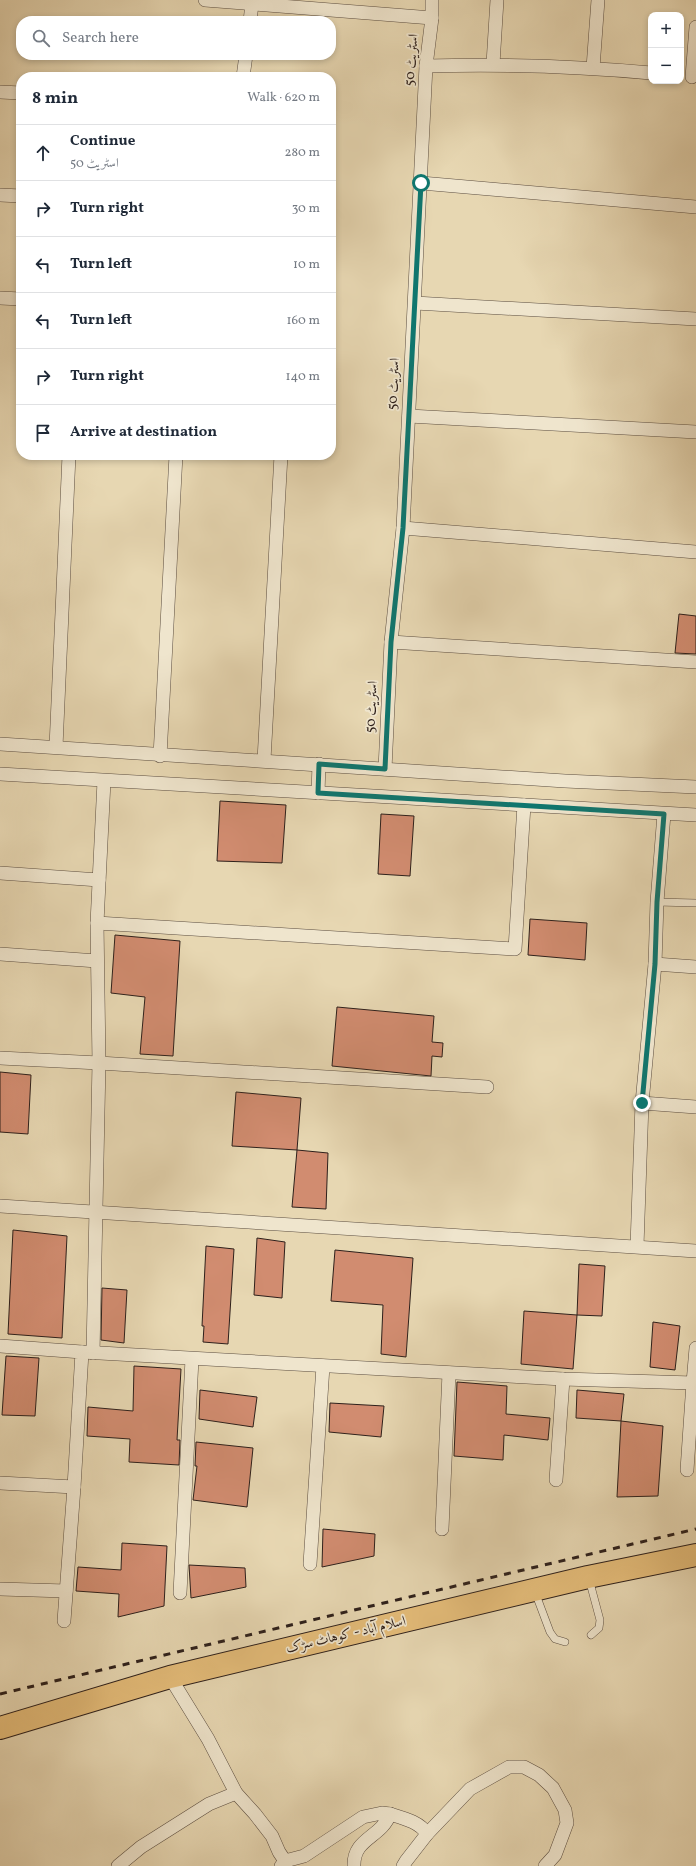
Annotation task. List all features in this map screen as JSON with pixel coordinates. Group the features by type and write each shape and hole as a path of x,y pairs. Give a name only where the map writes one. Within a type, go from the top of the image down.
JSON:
{"highway":[{"name":"اسلام آباد - کوہاٹ سڑک","path":"0,1728 170,1677 535,1590 696,1555"}],"street":[{"path":"205,0 432,18"},
{"name":"اسٹریٹ 50","path":"385,769 391,642 403,528 426,66 432,18 432,0"},
{"path":"493,64 497,0"},
{"path":"593,68 598,0"},
{"path":"251,16 252,4"},
{"path":"690,77 696,27"},
{"path":"244,72 245,60"},
{"path":"426,66 493,64 593,68 648,73"},
{"path":"0,92 16,93"},
{"path":"421,183 696,207"},
{"path":"0,195 16,196"},
{"path":"0,298 16,299"},
{"path":"415,303 696,320"},
{"path":"409,416 696,432"},
{"path":"56,747 70,460"},
{"path":"160,756 176,460"},
{"path":"264,760 281,460"},
{"path":"403,528 696,552"},
{"path":"391,642 696,662"},
{"path":"0,744 160,756 264,760 565,781 696,787"},
{"path":"318,793 319,764"},
{"path":"0,774 696,815"},
{"path":"64,1621 74,1487 88,1352 96,1212 99,1062 97,923 104,781"},
{"path":"97,923 515,949 524,806"},
{"path":"637,1246 642,1103 655,964 657,902 664,814"},
{"path":"0,873 99,880"},
{"path":"0,954 97,961"},
{"path":"655,964 696,967"},
{"path":"0,1058 99,1062 487,1087"},
{"path":"642,1103 696,1107"},
{"path":"0,1206 696,1251"},
{"path":"0,1346 192,1359 449,1373 563,1379 693,1383"},
{"path":"687,1470 696,1348"},
{"path":"180,1593 192,1359"},
{"path":"310,1564 323,1366"},
{"path":"442,1529 449,1373"},
{"path":"556,1480 563,1379"},
{"path":"0,1483 74,1487"},
{"path":"0,1589 66,1591"},
{"path":"170,1677 208,1740 236,1792 272,1836 283,1863 304,1856 363,1817 382,1813 390,1814 416,1823 424,1829 427,1834"},
{"path":"404,1866 406,1861 427,1834 470,1789 509,1767 524,1767 539,1774 553,1788 565,1810 567,1823 556,1855 545,1866"},
{"path":"118,1866 141,1847 209,1804 236,1792"},
{"path":"354,1866 354,1856 358,1850 365,1840 381,1830 390,1814"}],"lane":[{"path":"657,902 696,903"},
{"path":"588,1578 600,1620 599,1628 591,1635"},
{"path":"535,1590 550,1632 555,1639 565,1642"}],"building":[{"path":"679,614 696,616 696,654 675,653"},
{"path":"220,801 286,805 282,863 217,861"},
{"path":"381,814 414,816 410,876 378,874"},
{"path":"530,919 587,923 585,960 528,955"},
{"path":"115,935 180,941 173,1056 140,1054 145,997 111,993"},
{"path":"337,1007 434,1016 432,1042 443,1043 442,1057 432,1056 431,1076 332,1066"},
{"path":"0,1072 31,1075 28,1134 0,1132"},
{"path":"236,1092 301,1098 297,1150 232,1146"},
{"path":"297,1150 328,1153 326,1209 292,1207"},
{"path":"13,1230 67,1236 62,1338 8,1334"},
{"path":"257,1238 285,1242 282,1298 254,1295"},
{"path":"206,1246 234,1249 228,1344 203,1342 204,1326 202,1326"},
{"path":"335,1250 413,1258 406,1357 381,1354 383,1305 331,1301"},
{"path":"579,1264 605,1266 602,1316 577,1315"},
{"path":"102,1288 127,1290 124,1343 101,1340"},
{"path":"524,1311 577,1315 573,1369 521,1364"},
{"path":"653,1322 680,1326 675,1370 650,1367"},
{"path":"6,1356 39,1358 35,1416 2,1415"},
{"path":"134,1366 181,1369 177,1440 180,1440 179,1465 129,1462 130,1439 87,1436 88,1407 133,1411"},
{"path":"457,1382 507,1386 506,1414 550,1418 548,1440 504,1435 503,1460 454,1456"},
{"path":"200,1390 257,1397 253,1427 199,1419"},
{"path":"577,1390 624,1394 621,1421 576,1418"},
{"path":"330,1403 384,1406 381,1437 329,1432"},
{"path":"621,1421 663,1426 658,1496 617,1497"},
{"path":"196,1442 253,1448 247,1507 193,1500 197,1466 195,1466"},
{"path":"323,1529 375,1534 374,1556 322,1567"},
{"path":"122,1543 167,1546 164,1606 118,1617 119,1594 76,1591 78,1567 121,1570"},
{"path":"189,1565 245,1568 246,1587 191,1598"}],"railway":[{"path":"0,1694 696,1529"}],"route":[{"path":"421,183 403,528 391,642 385,769 319,764 318,793 664,814 657,902 655,964 642,1103"}]}
